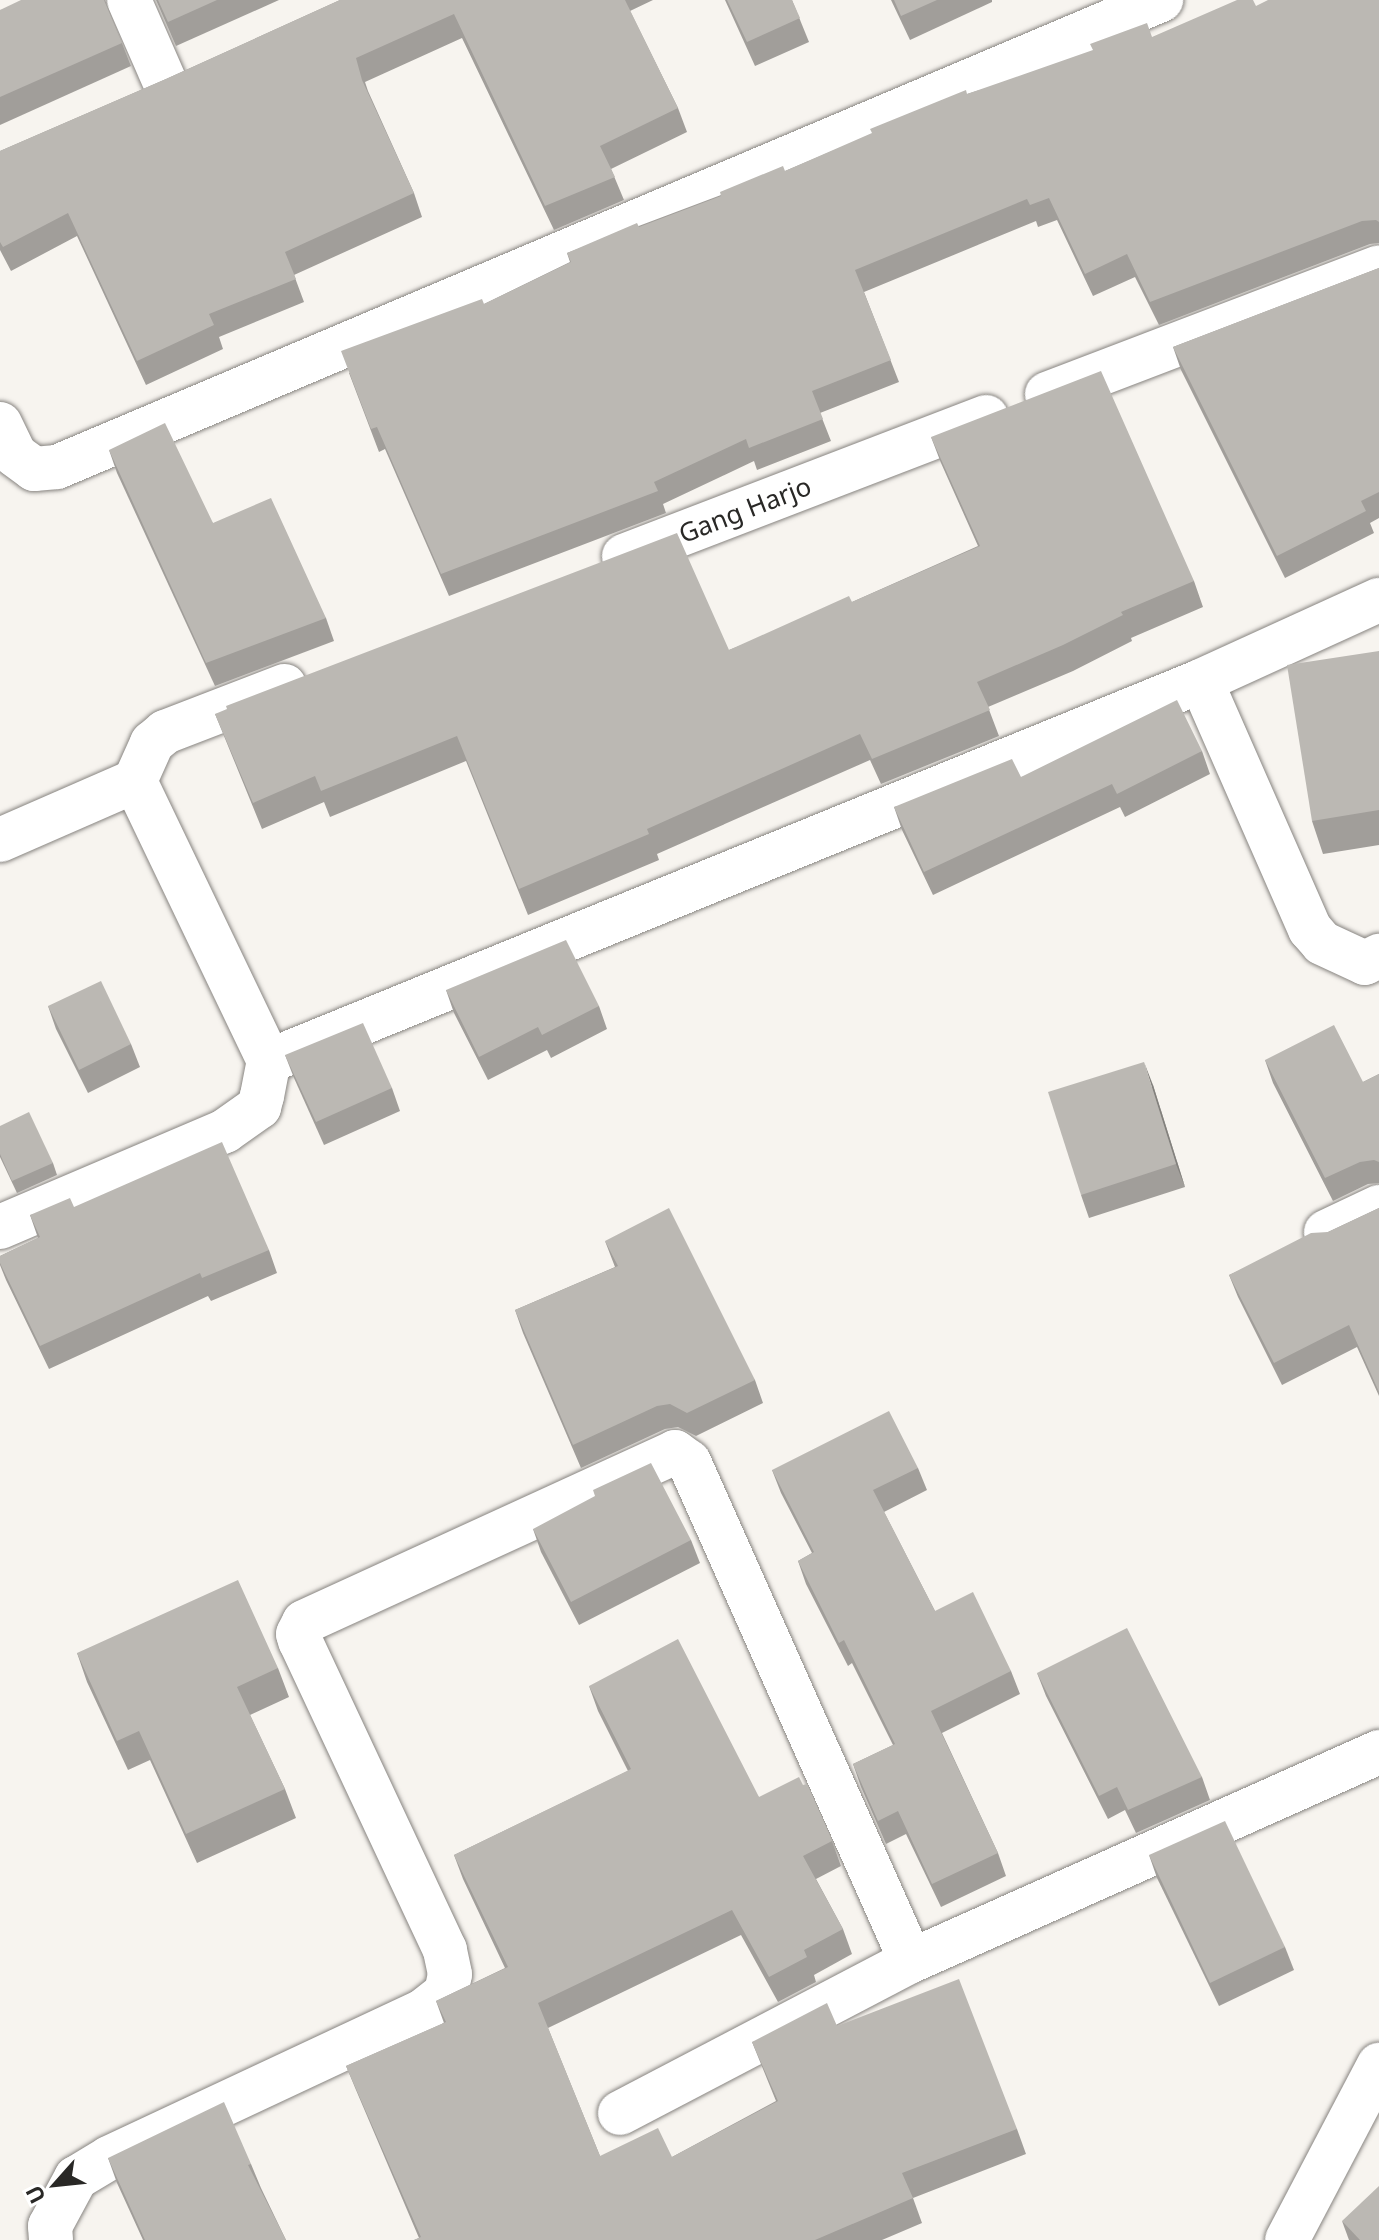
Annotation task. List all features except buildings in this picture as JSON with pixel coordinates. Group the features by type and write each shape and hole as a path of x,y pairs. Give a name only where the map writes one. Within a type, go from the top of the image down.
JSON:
{"street":[{"path":"129,0 164,80"},
{"path":"0,424 15,455 34,469 57,467 1161,0"},
{"path":"123,98 205,62"},
{"name":"Gang Harjo","path":"580,573 1379,267"},
{"path":"269,1061 1201,681 1379,600"},
{"path":"0,840 135,781 152,743 165,732 328,669"},
{"path":"1201,681 1310,929 1322,943 1365,963 1379,956"},
{"path":"0,1227 246,1119 259,1107 269,1061 135,781"},
{"path":"1326,1232 1379,1207"},
{"path":"51,2240 50,2226 76,2178 109,2158 423,2011 446,1993 450,1974 445,1950 300,1641 298,1634 304,1622 675,1452 689,1462 911,1961"},
{"path":"620,2113 911,1961 1379,1752"},
{"path":"1287,2240 1376,2079"}]}
